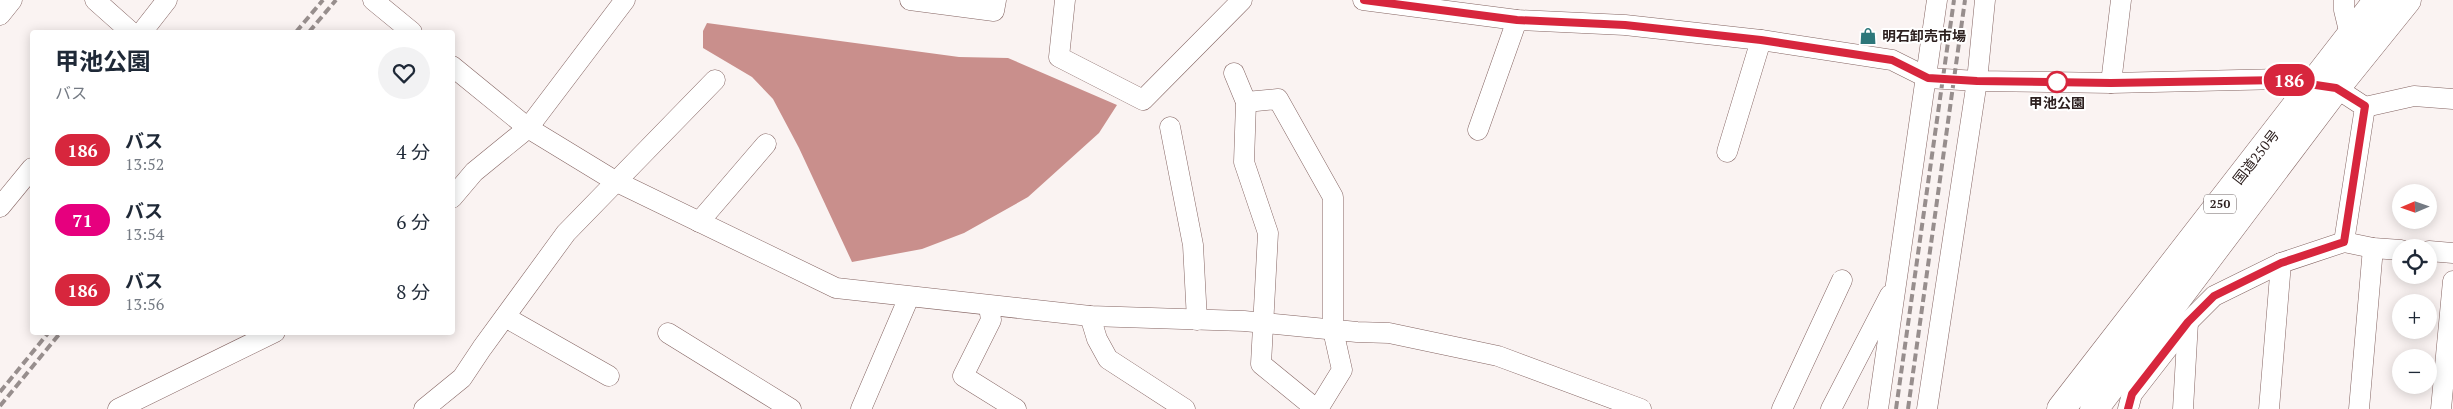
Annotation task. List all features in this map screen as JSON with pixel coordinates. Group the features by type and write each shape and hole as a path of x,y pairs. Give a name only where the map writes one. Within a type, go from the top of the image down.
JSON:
{"highway":[{"name":"国道250号","path":"2094,409 2324,86 2350,35 2378,0"},
{"name":"国道250号","path":"2061,409 2324,86 2407,0"}],"street":[{"path":"0,15 12,0"},
{"path":"95,0 129,30"},
{"path":"144,30 168,0"},
{"path":"373,0 410,30"},
{"path":"455,194 474,172 528,128 625,0"},
{"path":"910,0 994,11 996,0"},
{"path":"1065,0 1059,57 1144,100 1242,0"},
{"path":"1364,0 1517,20 1625,25 1761,40 1892,60 1928,78 1977,81 2111,83 2282,80 2324,86 2365,106 2414,96 2453,99"},
{"path":"1878,409 1928,78 1937,0"},
{"path":"1927,409 1977,81 1985,0"},
{"path":"2111,83 2121,0"},
{"path":"2344,0 2344,10 2350,35"},
{"path":"1478,130 1517,20"},
{"path":"1727,152 1761,40"},
{"path":"455,68 528,128 615,181 836,288 1090,316 1262,323 1389,333 1498,356 1641,409"},
{"path":"1234,73 1246,102 1244,162 1268,233 1261,364 1317,409 1342,370 1332,330 1333,197 1278,99 1246,102"},
{"path":"424,409 462,378 566,233 715,80"},
{"path":"2344,242 2365,106"},
{"path":"1170,127 1193,245 1197,320"},
{"path":"699,222 766,144"},
{"path":"0,207 30,170"},
{"path":"2128,409 2132,394 2188,322 2214,296 2281,263 2344,242 2392,249"},
{"path":"2359,409 2374,248"},
{"path":"2437,251 2453,252"},
{"path":"2269,409 2281,263"},
{"path":"1782,409 1842,280"},
{"path":"1831,409 1897,281"},
{"path":"2441,409 2453,281"},
{"path":"861,409 909,297"},
{"path":"988,306 991,320 963,376 1016,409"},
{"path":"1090,316 1097,339 1108,359 1185,409"},
{"path":"505,317 609,376"},
{"path":"2183,409 2188,322"},
{"path":"668,333 791,409"},
{"path":"118,409 270,335"}],"shaded area":[{"path":"707,23 959,57 1008,58 1117,105 1099,133 1028,197 964,233 922,249 852,262 799,148 773,99 752,77 703,48 703,31"}],"railway":[{"path":"298,30 323,0"},
{"path":"311,30 336,0"},
{"path":"1896,409 1954,0"},
{"path":"1908,409 1965,0"},
{"path":"0,392 47,335"},
{"path":"0,406 59,335"}],"bus line":[{"name":"186","path":"1364,0 1517,20 1625,25 1761,40 1892,60 1928,78 1977,81 2111,83 2282,80 2336,88 2365,106 2344,242 2281,263 2214,296 2188,322 2132,394 2128,409"}],"place":[{"name":"明石卸売市場","path":"1868,36"},
{"name":"甲池公園","path":"2057,82"}]}
